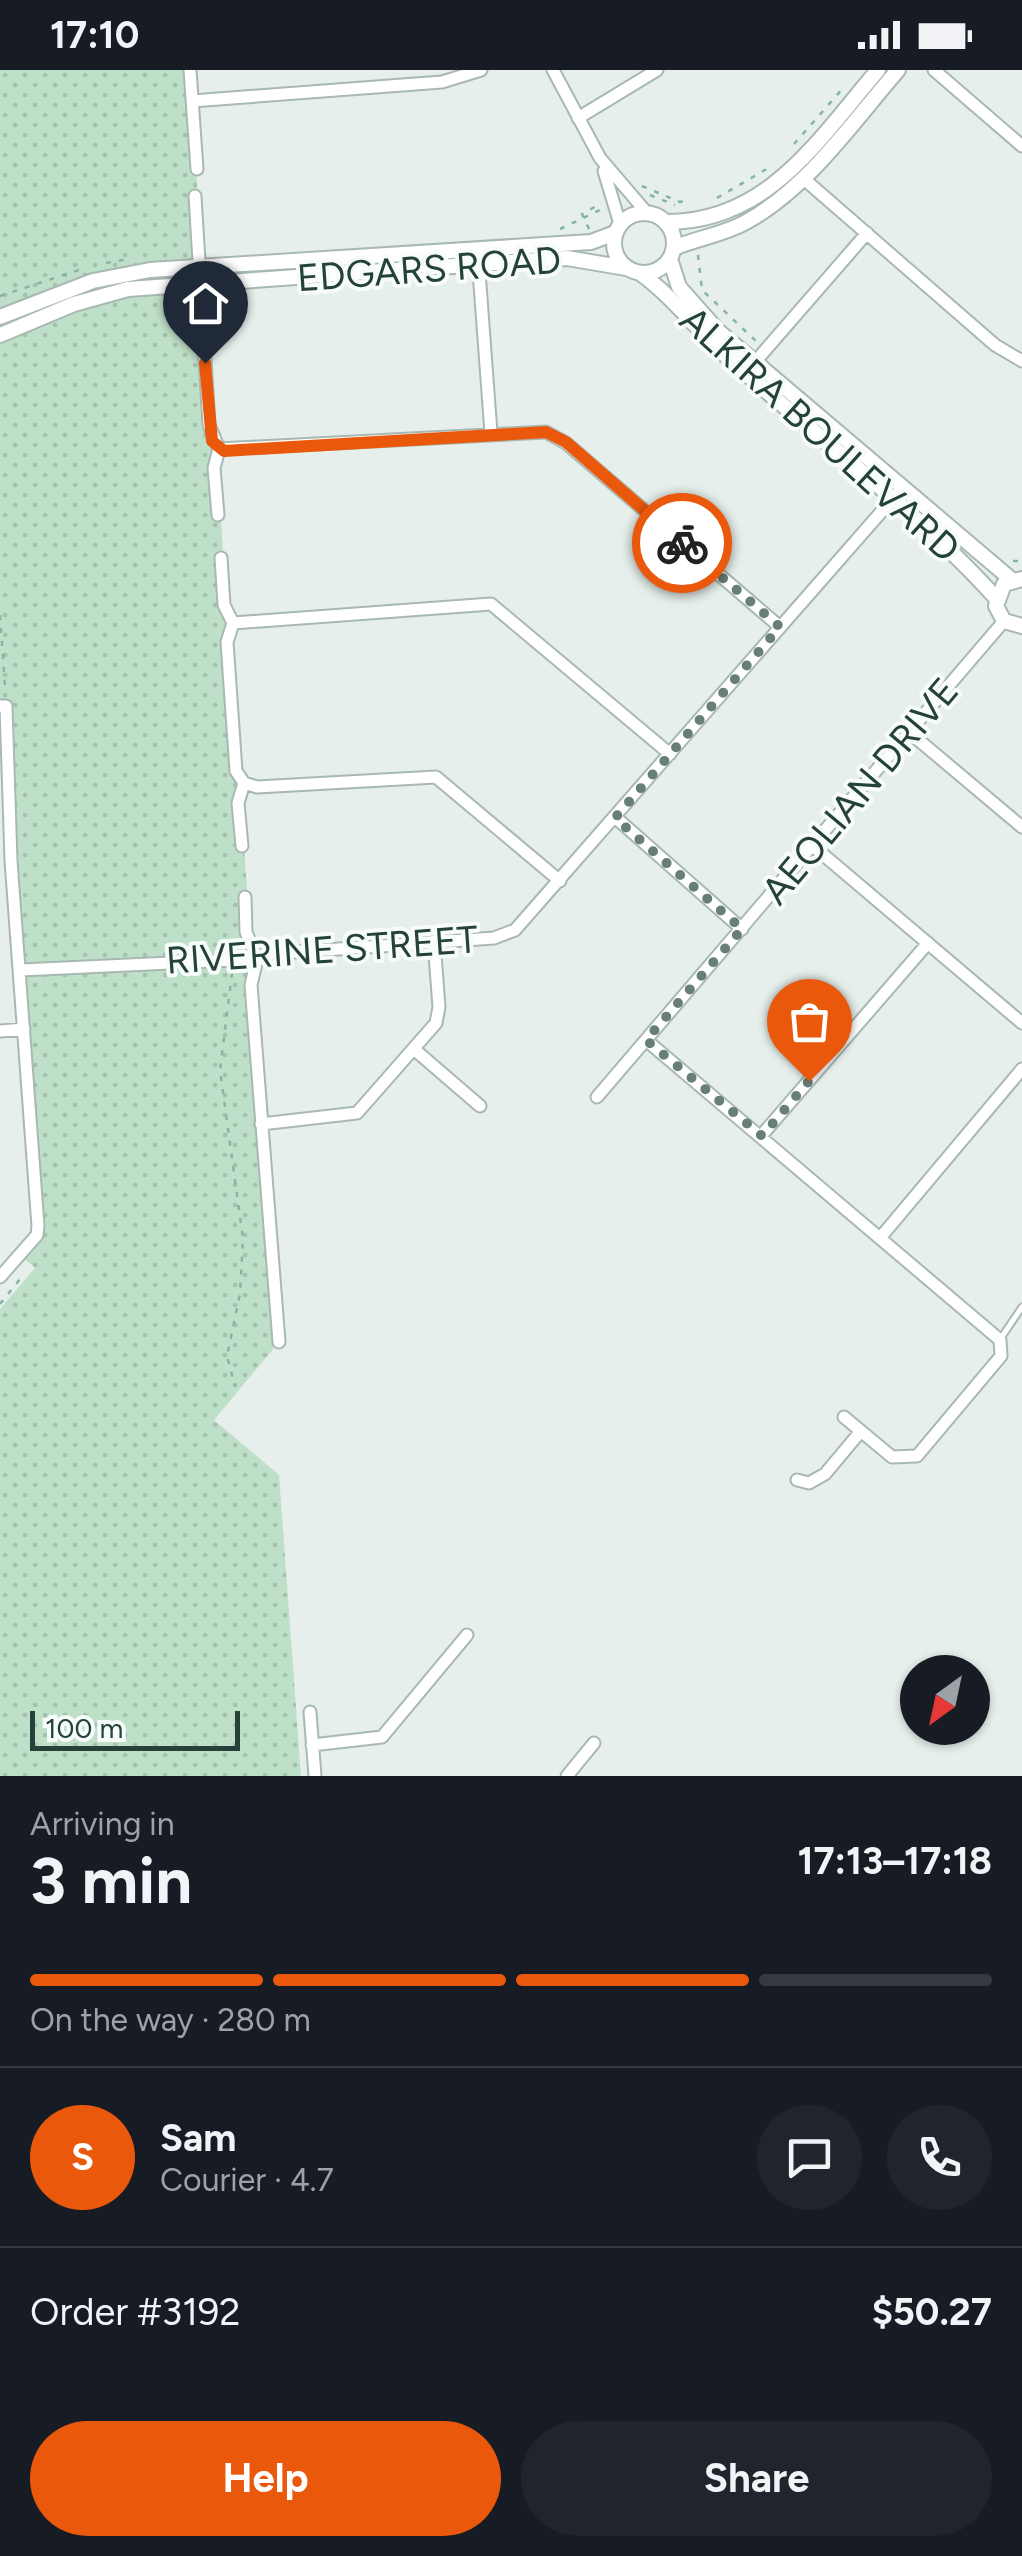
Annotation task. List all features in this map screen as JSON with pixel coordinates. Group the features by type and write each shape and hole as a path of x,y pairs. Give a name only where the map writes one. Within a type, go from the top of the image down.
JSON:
{"street":[{"path":"190,70 197,169"},
{"path":"192,100 442,82 480,70"},
{"path":"553,70 600,158 647,213 665,222 724,216 772,186 878,70"},
{"path":"578,118 658,70"},
{"path":"600,158 615,202 618,228 614,252 633,271 660,269 672,254 694,239 742,224 804,178 898,70"},
{"path":"934,70 1022,146"},
{"path":"804,178 995,345 1019,353"},
{"path":"195,196 209,425 219,449 214,468 218,515"},
{"path":"618,228 647,213"},
{"path":"665,222 672,234 672,254"},
{"name":"EDGARS ROAD","path":"0,335 74,304 128,289 200,277 476,249 591,242 618,228"},
{"path":"760,357 867,233"},
{"path":"476,249 491,433"},
{"name":"ALKIRA BOULEVARD","path":"672,254 687,298 760,357 902,488 1019,579"},
{"name":"EDGARS ROAD","path":"0,317 92,280 150,270 200,277 567,258 633,271"},
{"name":"ALKIRA BOULEVARD","path":"633,271 661,289 708,342 952,552 996,598"},
{"path":"219,449 232,452 535,430 566,442 780,627"},
{"name":"RIVERINE STREET","path":"21,970 257,959 268,954 494,938 515,930 902,488"},
{"path":"221,558 224,608 233,623 227,642 236,770 244,783 256,787 436,777 560,881"},
{"path":"1019,579 996,598 1004,621 1022,626"},
{"path":"233,623 246,619 492,604 670,754"},
{"name":"AEOLIAN DRIVE","path":"597,1097 1004,621"},
{"path":"0,706 6,706 6,862 21,970 38,1226 37,1234 0,1278"},
{"path":"910,732 1022,827"},
{"path":"242,846 238,803 244,783"},
{"path":"615,818 742,929"},
{"path":"813,846 1022,1022"},
{"path":"245,897 248,940 257,959 251,985 279,1342"},
{"path":"261,1124 352,1117 415,1050 438,1016 434,942"},
{"path":"762,1136 928,943"},
{"path":"0,1031 24,1029"},
{"path":"646,1040 1000,1340 1002,1356 917,1456 892,1457 844,1416"},
{"path":"415,1050 480,1106"},
{"path":"880,1238 1022,1069"},
{"path":"796,1480 809,1483 825,1474 862,1432"},
{"path":"312,1745 382,1737 468,1635"},
{"path":"310,1712 314,1776"},
{"path":"567,1776 594,1743"}],"lane":[{"path":"1000,1340 1022,1307"}],"path":[{"path":"786,138 794,145 846,85"},
{"path":"714,200 776,162"},
{"path":"629,195 639,190 685,210 690,222"},
{"path":"544,230 561,229 615,202"},
{"path":"694,239 700,287 760,357"},
{"path":"94,266 138,258"},
{"path":"0,296 80,270"},
{"path":"0,615 5,687 0,687"},
{"path":"230,960 233,981 220,1070 243,1240 240,1294 227,1356 235,1386"},
{"path":"0,1304 20,1279"}],"green space":[{"path":"0,70 189,70 279,1342 214,1420 279,1475 301,1776 0,1776 0,1309 35,1268 20,1255 37,1235 0,703"}],"way so far":[{"path":"682,543 780,627 615,818 742,929 646,1040 762,1136 809,1081"}],"route":[{"path":"205,363 212,441 224,451 546,432 566,442 682,543"}]}
